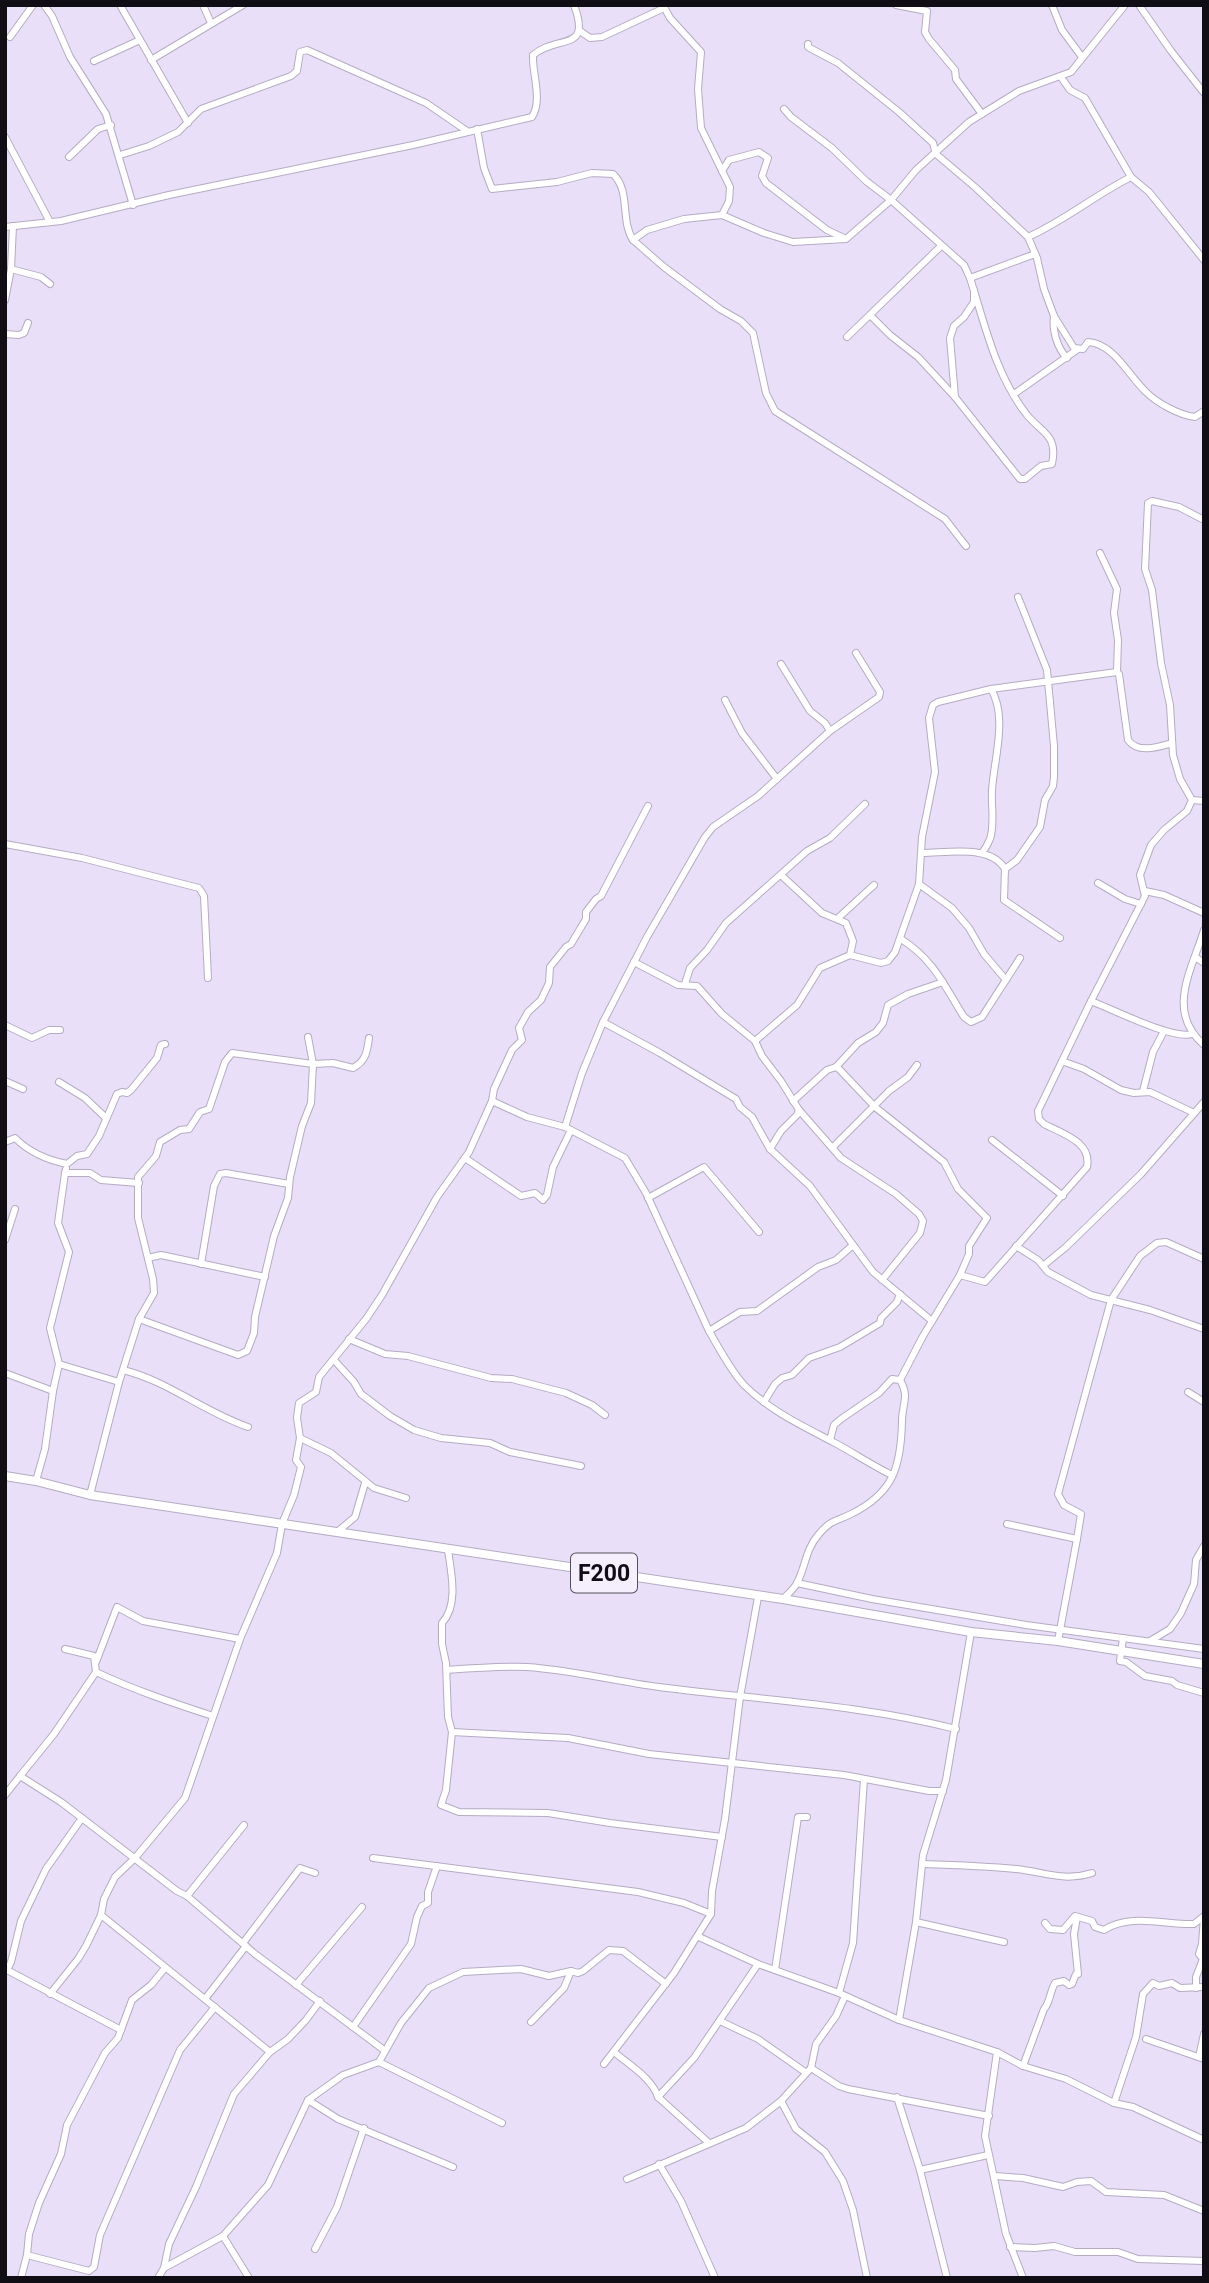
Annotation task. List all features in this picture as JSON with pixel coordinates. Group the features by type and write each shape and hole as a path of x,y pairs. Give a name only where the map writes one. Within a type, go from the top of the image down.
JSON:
{"main road":[{"name":"F200","path":"5,1476 90,1495 783,1600 971,1632 1058,1641 1204,1664"}],"street":[{"path":"9,37 33,5"},
{"path":"44,5 52,16 64,46 111,125 133,205"},
{"path":"120,5 188,123"},
{"path":"203,5 211,23"},
{"path":"151,60 243,5"},
{"path":"5,300 10,269 7,225 50,222 133,205 531,117 536,111 537,100 533,55 537,51 575,38 581,23 574,5"},
{"path":"896,5 928,11 925,32 955,69 956,79 982,114"},
{"path":"1052,5 1062,30 1082,57"},
{"path":"633,240 647,230 684,219 722,215 793,242 846,239 891,200 916,170 969,122 1019,91 1071,72 1125,5"},
{"path":"1139,5 1204,93"},
{"path":"580,31 590,38 602,37 663,7 701,52 698,89 701,128 730,187 730,195 722,215"},
{"path":"94,61 140,40"},
{"path":"808,44 808,47 856,75 899,112 933,144 936,154 1028,237 1054,316 1074,348 1083,349 1088,342 1098,342 1147,393 1187,416 1195,418 1204,411"},
{"path":"120,155 149,146 178,132 201,108 291,76 297,71 300,52 307,50 426,103 467,131"},
{"path":"1061,77 1070,90 1085,98 1131,177 1149,192 1204,260"},
{"path":"784,109 790,117 832,148 866,181 964,265 999,365 1028,415 1049,436 1055,450 1052,464 1041,466 1025,479 1020,479 955,397 918,357 870,315"},
{"path":"69,157 98,129 111,125"},
{"path":"478,129 484,168 492,189 556,182 592,173 613,174 623,190 625,222 633,240 664,267 720,309 741,321 753,333 766,393 775,411 945,519 966,546"},
{"path":"5,137 50,222"},
{"path":"722,171 731,159 763,153 768,158 762,176 766,183 827,230 846,239"},
{"path":"1028,237 1051,227 1131,177"},
{"path":"847,337 941,246"},
{"path":"970,278 1035,254"},
{"path":"10,269 41,277 50,284"},
{"path":"955,397 950,338 954,326 974,302 974,290"},
{"path":"1054,316 1053,326 1061,352 1067,358"},
{"path":"5,334 24,333 28,323"},
{"path":"1014,394 1077,349"},
{"path":"1192,800 1180,779 1172,743 1170,705 1161,663 1152,590 1145,569 1148,503 1152,501 1179,507 1204,520"},
{"path":"1100,553 1117,589 1114,613 1118,640 1117,672 1128,740 1131,745 1140,748 1172,743"},
{"path":"1005,869 1013,865 1040,828 1045,800 1053,786 1054,746 1047,670 1018,597"},
{"path":"465,1158 521,1196 535,1193 543,1200 547,1195 582,1073 603,1022 705,837 713,827 758,796 830,731 879,697 880,692 856,653"},
{"path":"781,664 810,711 825,723 830,731"},
{"path":"755,1041 797,1005 820,968 850,955 881,963 888,961 895,952 919,884 924,827 934,772 930,709 938,702 990,689 1117,672"},
{"path":"982,853 992,831 992,784 997,750 996,701 990,689"},
{"path":"725,700 741,733 777,779"},
{"path":"1192,800 1204,801"},
{"path":"960,1275 985,1282 1087,1167 1088,1159 1083,1146 1044,1124 1038,1111 1141,904 1145,891 1140,875 1151,845 1187,811 1192,800"},
{"path":"685,984 690,968 708,950 726,923 807,851 830,838 865,804"},
{"path":"50,1994 78,1959 101,1915 115,1877 135,1858 185,1798 240,1639 277,1553 282,1524 294,1495 301,1467 296,1460 300,1438 297,1418 299,1403 316,1392 319,1377 382,1295 437,1197 465,1158 512,1050 522,1040 519,1028 528,1012 541,1000 549,984 550,967 571,944 586,919 586,912 596,898 601,896 648,806"},
{"path":"5,844 82,858 199,888 204,896 208,978"},
{"path":"922,853 982,853 1004,866 1004,900 1060,938"},
{"path":"782,876 822,913 846,923 853,941 850,955"},
{"path":"1098,883 1125,899 1141,904"},
{"path":"919,884 951,908 969,928 984,954 1006,980"},
{"path":"838,919 874,885"},
{"path":"1145,891 1164,895 1204,913"},
{"path":"1204,930 1183,995 1184,1010 1192,1034 1204,1045"},
{"path":"901,939 919,951 943,982 964,1017 971,1022 982,1017 1020,958"},
{"path":"1195,957 1204,963"},
{"path":"634,962 672,982 697,986 722,1014 755,1041 762,1056 799,1110 846,1162 915,1209 922,1218 920,1233 882,1280"},
{"path":"793,1101 827,1070 836,1068 858,1044 876,1032 883,1023 888,1005 908,994 943,982"},
{"path":"1091,1000 1164,1031 1180,1036 1192,1034"},
{"path":"603,1022 736,1099 752,1117 770,1149 810,1186 882,1280 932,1321"},
{"path":"5,1025 32,1038 49,1030 60,1030"},
{"path":"1143,1091 1153,1052 1164,1031"},
{"path":"139,1319 242,1355 247,1351 254,1333 255,1317 276,1228 288,1198 302,1126 311,1103 313,1064 308,1037"},
{"path":"90,1495 119,1382 139,1319 153,1293 138,1218 138,1177 156,1156 160,1142 180,1130 189,1129 200,1112 209,1108 225,1062 232,1054 313,1064 333,1063 353,1068 366,1056 369,1038"},
{"path":"36,1481 46,1449 59,1364 50,1328 69,1252 58,1223 67,1164 77,1156 87,1154 99,1136 117,1094 131,1090 157,1058 161,1045 165,1044"},
{"path":"1062,1061 1084,1069 1121,1090 1150,1092 1194,1113"},
{"path":"833,1147 889,1091 908,1077 917,1065"},
{"path":"836,1068 875,1107 944,1162 958,1189 987,1218 969,1246 969,1255 960,1275 900,1380"},
{"path":"5,1081 23,1089"},
{"path":"59,1082 85,1098 106,1118"},
{"path":"492,1101 514,1112 568,1129 625,1158 648,1198 709,1331 738,1377 779,1414 892,1475"},
{"path":"1044,1265 1142,1174 1204,1102"},
{"path":"770,1149 799,1110"},
{"path":"5,1142 15,1138 23,1146 48,1160 67,1164"},
{"path":"992,1140 1063,1196"},
{"path":"648,1198 704,1167 759,1232"},
{"path":"65,1173 90,1173 101,1180 139,1183"},
{"path":"201,1264 214,1186 220,1174 289,1184"},
{"path":"5,1240 15,1209"},
{"path":"1058,1641 1081,1514 1064,1505 1058,1494 1111,1300 1140,1256 1157,1243 1166,1242 1204,1259"},
{"path":"709,1331 740,1312 757,1311 818,1267 836,1260 853,1245"},
{"path":"1016,1246 1044,1265 1048,1272 1101,1299 1150,1310 1204,1329"},
{"path":"148,1258 162,1255 265,1277"},
{"path":"764,1402 775,1384 792,1375 809,1358 839,1347 880,1323 900,1294"},
{"path":"349,1339 385,1354 408,1356 491,1378 512,1379 554,1390 580,1398 605,1415"},
{"path":"334,1360 361,1394 414,1430 441,1438 490,1443 510,1452 581,1466"},
{"path":"59,1364 119,1382"},
{"path":"123,1370 159,1381 227,1420 248,1427"},
{"path":"5,1373 53,1391"},
{"path":"830,1440 834,1425 841,1419 879,1393 892,1379 900,1380"},
{"path":"783,1600 797,1583 803,1562 814,1540 830,1521 849,1515 885,1491 898,1466 901,1453 902,1414 906,1394 900,1380"},
{"path":"1188,1392 1204,1402"},
{"path":"300,1438 331,1453 365,1483 406,1498"},
{"path":"337,1532 355,1517 365,1483"},
{"path":"1007,1524 1077,1539"},
{"path":"1150,1641 1170,1629 1181,1613 1194,1584 1196,1560 1204,1546"},
{"path":"448,1550 452,1593 448,1617 442,1623 442,1644 447,1670 448,1717 452,1732 446,1790 441,1805 459,1812 548,1813 722,1837"},
{"path":"797,1583 873,1599 1204,1649"},
{"path":"604,2064 666,1984 699,1937 711,1914 740,1697 758,1597"},
{"path":"96,1662 117,1607 143,1621 240,1639"},
{"path":"899,2020 916,1923 922,1864 943,1791 971,1632"},
{"path":"1123,1638 1120,1661 1126,1662 1145,1676 1172,1681 1204,1693"},
{"path":"5,1795 54,1734 96,1672 94,1656 65,1649"},
{"path":"447,1670 491,1666 530,1667 740,1697 818,1703 916,1719 956,1729"},
{"path":"96,1672 139,1691 213,1716"},
{"path":"452,1732 568,1738 649,1754 844,1775 943,1791"},
{"path":"20,1776 187,1896 296,1985 384,2050"},
{"path":"627,2179 746,2129 781,2101 808,2070 816,2045 836,2016 853,1943 864,1779"},
{"path":"775,1970 798,1817 807,1817"},
{"path":"82,1818 46,1869 21,1921 11,1962 6,1970 121,2030"},
{"path":"187,1896 244,1825"},
{"path":"373,1858 638,1892 668,1898 711,1914"},
{"path":"922,1864 1024,1870 1073,1879 1092,1873"},
{"path":"353,2026 411,1944 417,1917 422,1906 428,1903 428,1892 437,1866"},
{"path":"205,1999 300,1868 315,1873"},
{"path":"296,1985 362,1907"},
{"path":"101,1915 270,2052"},
{"path":"1063,1930 1075,1916 1092,1920 1095,1927 1104,1930 1113,1924 1124,1922 1194,1924 1204,1917"},
{"path":"1023,2066 1044,2009 1048,2005 1050,1991 1055,1983 1064,1981 1072,1984 1078,1974 1074,1934 1077,1917"},
{"path":"1196,1988 1196,1977 1203,1959 1199,1954 1204,1917"},
{"path":"916,1923 1004,1942"},
{"path":"1045,1923 1050,1929 1063,1930 1076,1946"},
{"path":"699,1937 758,1964 842,1995 899,2020 997,2052 1023,2066 1066,2079 1114,2103 1133,2107 1204,2140"},
{"path":"379,2062 384,2050 424,1993 449,1977 463,1972 525,1969 549,1976 571,1970 578,1973 609,1950 616,1950 622,1951 666,1984"},
{"path":"658,2096 694,2059 758,1964"},
{"path":"21,2278 29,2234 39,2203 61,2154 67,2125 121,2030 132,2000 151,1985 165,1968"},
{"path":"531,2022 564,1988 571,1970"},
{"path":"1114,2103 1136,2037 1146,1989 1153,1983 1159,1986 1172,1983 1180,1988 1204,1987"},
{"path":"158,2278 164,2268 169,2244 197,2187 234,2094 270,2052 288,2039 320,2001"},
{"path":"27,2255 89,2271 94,2267 100,2235 180,2050 215,2007"},
{"path":"720,2021 758,2039 839,2086 989,2116"},
{"path":"1146,2039 1202,2058 1204,2034"},
{"path":"614,2052 709,2144"},
{"path":"997,2052 985,2136 1010,2247 1023,2278"},
{"path":"164,2268 223,2236 268,2185 308,2100 343,2075 379,2062 502,2123"},
{"path":"897,2097 920,2170 947,2278"},
{"path":"308,2100 338,2119 453,2166"},
{"path":"781,2101 796,2129 825,2152 843,2181 853,2210 867,2278"},
{"path":"315,2249 337,2207 364,2128"},
{"path":"920,2170 988,2155"},
{"path":"659,2164 681,2201 715,2278"},
{"path":"995,2176 1023,2178 1062,2188 1077,2182 1091,2181 1106,2192 1164,2195 1204,2211"},
{"path":"223,2236 249,2278"},
{"path":"1010,2247 1054,2246 1075,2252 1118,2252 1138,2259 1204,2262"}]}
